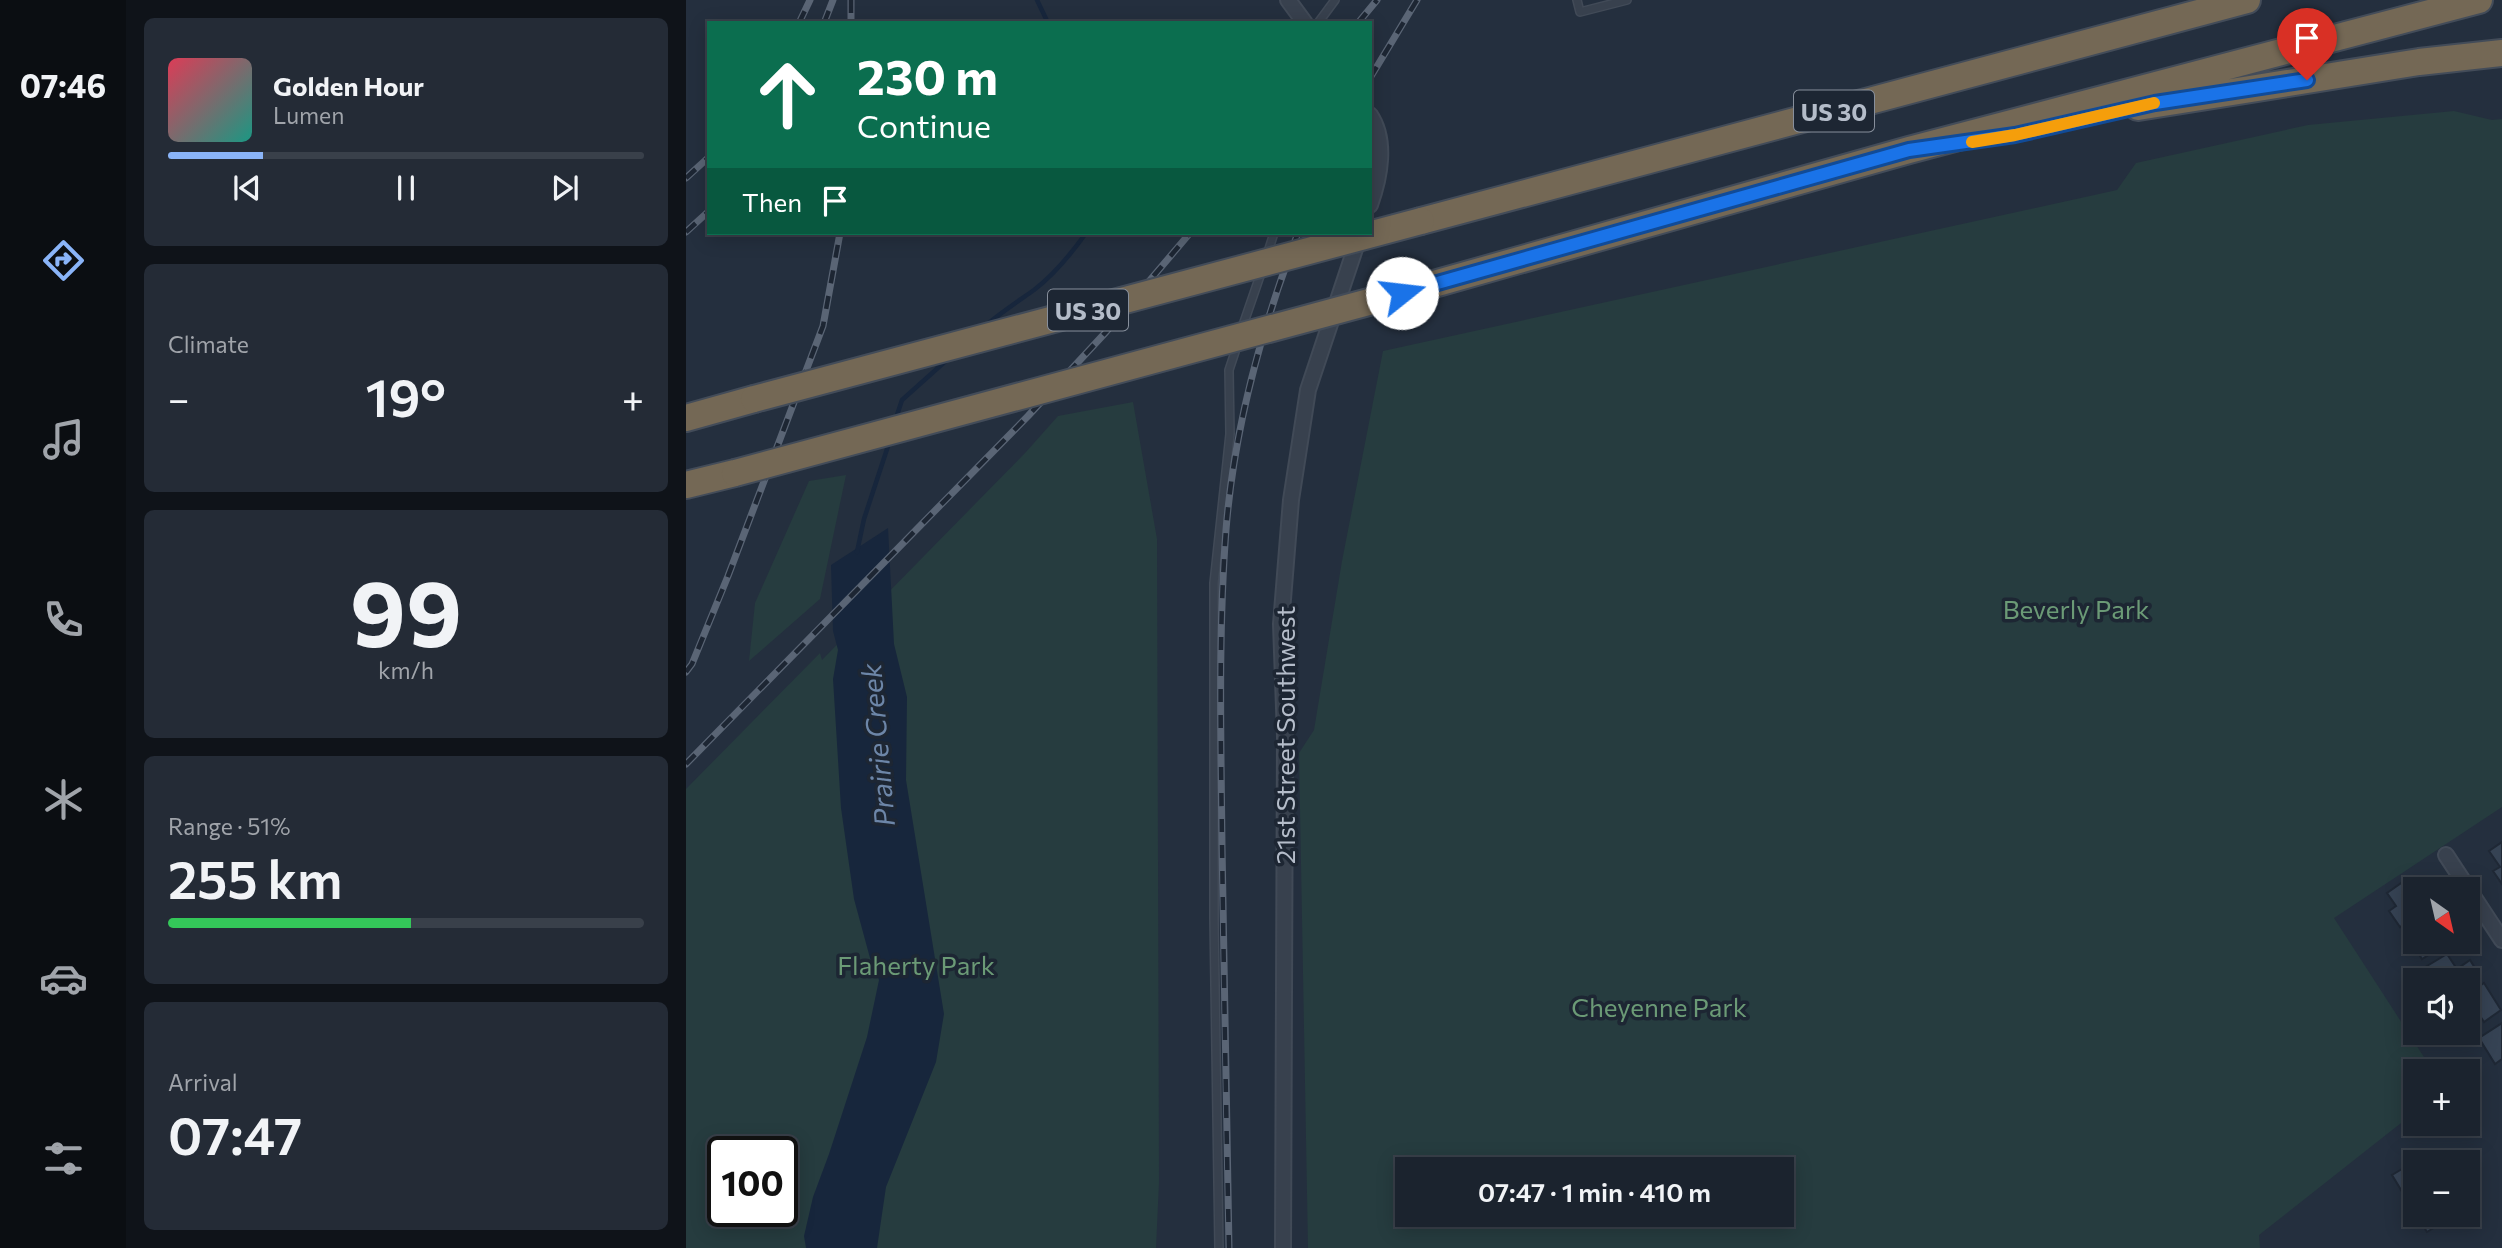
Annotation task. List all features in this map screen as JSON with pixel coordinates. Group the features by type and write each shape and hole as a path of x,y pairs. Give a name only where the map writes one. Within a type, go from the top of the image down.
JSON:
{"highway":[{"path":"2000,66 2192,0"},
{"name":"US 30","path":"1372,234 2248,0"},
{"name":"US 30","path":"686,485 1402,293 1909,150 2479,0"},
{"path":"1909,150 2015,135 2155,103 2419,62 2502,53"},
{"name":"US 30","path":"686,418 1369,235"}],"street":[{"path":"1288,0 1304,21"},
{"path":"1372,118 1377,125 1380,155 1372,199"},
{"name":"21st Street Southwest","path":"1283,1248 1285,736 1281,624 1291,500 1308,390 1360,235"},
{"path":"2446,855 2501,937"}],"lane":[{"path":"1319,21 1335,0"},
{"path":"1577,0 1580,12 1627,0"},
{"path":"1219,1248 1213,757 1214,583 1230,434 1229,370 1273,235"}],"green space":[{"name":"Beverly Park","path":"2454,111 2492,120 2502,119 2502,807 2334,918 2403,1025 2403,1045 2416,1045 2425,1059 2403,1059 2403,1121 2259,1235 2260,1248 1308,1248 1299,753 1314,730 1342,561 1383,351 2117,190 2136,163 2308,125"},
{"name":"Flaherty Park","path":"1133,402 1157,539 1159,1182 1156,1248 686,1248 686,789 820,653 822,660 1058,416"},
{"path":"846,475 820,599 749,661 755,603 809,481"}],"water":[{"path":"888,528 894,644 907,697 906,780 944,1014 936,1062 886,1187 877,1248 806,1248 804,1236 813,1197 867,1037 879,980 870,958 854,899 841,808 833,679 838,650 833,631 831,565"}],"building":[{"path":"2502,842 2502,884 2493,871 2500,867 2489,851"},
{"path":"2403,882 2403,925 2400,927 2389,911 2396,906 2387,893"},
{"path":"2447,954 2456,968 2428,968 2427,966"},
{"path":"2470,960 2475,968 2458,968"},
{"path":"2484,983 2501,1010 2484,1022 2480,1016 2480,986"},
{"path":"2502,1023 2502,1059 2495,1064 2480,1037"},
{"path":"2403,1168 2403,1193 2392,1175"}],"waterway":[{"name":"Prairie Creek","path":"1037,0 1047,21"},
{"name":"Prairie Creek","path":"985,326 1049,277 1084,235"},
{"name":"Prairie Creek","path":"896,418 902,400 949,358"},
{"name":"Prairie Creek","path":"857,552 864,519 890,440"}],"railway":[{"path":"800,21 810,0"},
{"path":"825,21 833,0"},
{"path":"851,0 851,21"},
{"path":"1360,21 1377,0"},
{"path":"1372,75 1417,0"},
{"path":"686,178 707,159"},
{"path":"686,232 707,213"},
{"path":"686,672 692,664 728,576 823,326 840,235"},
{"path":"686,764 1028,416 1106,332 1188,235"},
{"path":"1229,1248 1221,728 1226,530 1243,416 1262,341 1297,235"}],"slow traffic":[{"path":"1972,142 2015,135 2154,103"}],"route":[{"path":"1402,293 1909,150 2015,135 2155,103 2307,80"}],"park label":[{"name":"Cheyenne Park","path":"1659,1006"}]}
